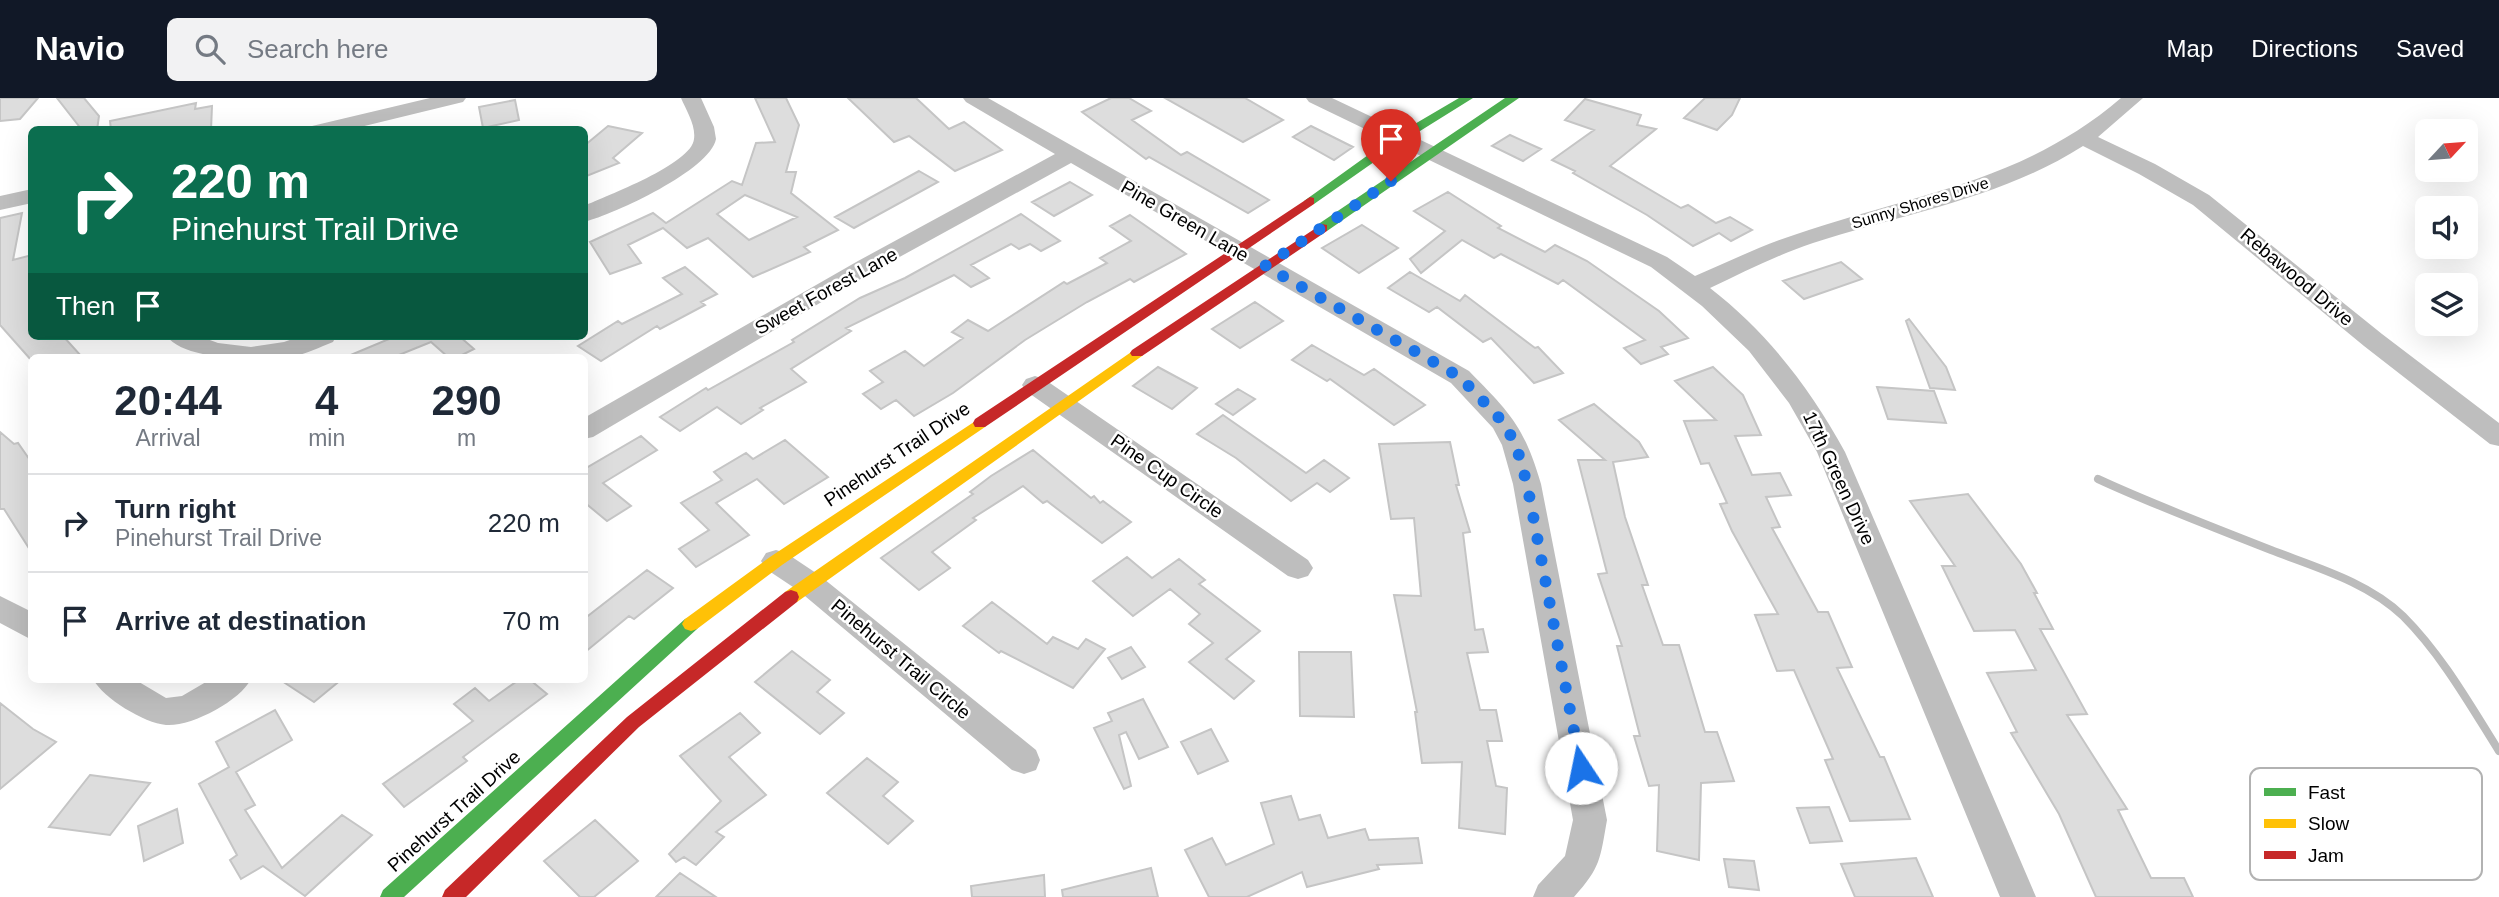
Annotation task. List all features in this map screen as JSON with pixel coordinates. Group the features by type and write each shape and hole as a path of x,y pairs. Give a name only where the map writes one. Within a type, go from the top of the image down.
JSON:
{"street":[{"path":"353,126 405,120 456,98"},
{"path":"588,213 673,173 704,146 705,132 691,98"},
{"name":"Pine Green Lane","path":"973,98 1460,377 1503,422 1516,445 1527,484 1590,820 1581,864 1551,897"},
{"name":"17th Green Drive","path":"1317,98 1659,262 1695,285 1785,376 1819,427 2018,897"},
{"name":"Pinehurst Trail Drive","path":"404,894 683,630 776,561 1035,385 1238,251 1400,138 1467,98"},
{"path":"452,897 633,722 809,583 1062,404 1513,98"},
{"name":"Sunny Shores Drive","path":"1695,285 1800,240 2011,174 2083,138 2133,98"},
{"name":"Rebawood Drive","path":"2083,138 2147,169 2201,200 2373,340 2499,437"},
{"name":"Sweet Forest Lane","path":"588,428 866,266 1070,155"},
{"path":"0,203 28,197"},
{"path":"188,340 213,352 233,354"},
{"path":"264,354 298,348 315,340"},
{"name":"Pine Cup Circle","path":"1035,385 1298,568"},
{"name":"Pinehurst Trail Circle","path":"776,561 809,583 1024,761"},
{"path":"0,608 28,626"},
{"path":"115,683 156,709 175,712 200,702 229,683"}],"building":[{"path":"0,98 38,98 20,119 0,121"},
{"path":"57,98 84,98 99,116 98,126 79,126"},
{"path":"755,98 786,98 799,125 786,172 796,172 791,193 838,230 804,247 810,252 753,277 708,238 687,248 663,228 628,245 641,263 610,274 590,242 653,213 666,223 732,181 742,185 756,143 775,142","holes":["745,195 797,217 749,240 717,214"]},
{"path":"848,98 916,98 949,129 964,122 1002,150 955,171 909,136 894,142"},
{"path":"1111,98 1129,98 1151,111 1132,120 1181,155 1187,152 1269,200 1248,213 1149,157 1146,159 1082,112"},
{"path":"1165,98 1245,98 1283,120 1243,142"},
{"path":"1705,98 1740,98 1732,115 1717,130 1684,118"},
{"path":"1585,99 1641,115 1637,125 1656,129 1610,166 1681,208 1688,205 1716,223 1730,217 1752,230 1731,241 1719,233 1693,246 1647,215 1573,173 1575,171 1552,160 1594,130 1565,120"},
{"path":"515,100 519,120 483,126 479,107"},
{"path":"196,103 195,109 212,106 211,126 111,126 110,121"},
{"path":"608,126 642,133 613,158 619,163 588,175 588,143"},
{"path":"1311,126 1353,147 1334,160 1293,137"},
{"path":"1510,135 1541,149 1523,161 1492,146"},
{"path":"919,171 938,182 854,228 835,217"},
{"path":"1070,182 1092,195 1054,216 1032,202"},
{"path":"1448,192 1501,226 1498,228 1545,252 1555,245 1587,261 1659,311 1688,338 1661,347 1668,354 1641,364 1624,348 1645,340 1563,280 1558,284 1501,254 1494,258 1462,240 1421,273 1410,259 1445,231 1414,211"},
{"path":"22,213 13,260 28,256 28,340 67,340 79,354 28,354 28,356 0,325 0,218"},
{"path":"1021,214 1060,241 1041,251 1030,244 1019,249 1011,244 971,265 989,278 971,287 954,275 846,328 851,331 791,369 806,382 760,408 763,410 741,424 717,407 680,431 660,417 706,388 708,390 794,342 792,340 860,298 905,278"},
{"path":"1130,215 1186,254 1134,282 1130,279 1087,302 1025,340 953,393 914,416 896,400 881,409 863,394 883,382 870,371 905,351 924,366 963,338 952,332 968,320 988,331 1064,282 1067,284 1107,263 1100,258 1131,241 1110,226"},
{"path":"1362,225 1398,248 1359,273 1322,248"},
{"path":"1841,262 1862,279 1804,299 1783,281"},
{"path":"685,267 717,294 701,302 705,305 660,329 657,326 601,361 578,346 618,321 622,324 682,294 663,278"},
{"path":"1410,272 1460,301 1465,295 1535,348 1538,347 1563,373 1534,383 1491,338 1483,342 1437,307 1429,312 1388,288"},
{"path":"1255,302 1283,321 1240,348 1212,329"},
{"path":"1909,319 1946,367 1955,390 1930,388 1906,321"},
{"path":"386,340 464,340 474,349 464,354 445,354 431,342 401,354 353,354"},
{"path":"1312,345 1364,375 1374,369 1425,405 1394,425 1330,379 1327,381 1292,360"},
{"path":"1158,367 1197,388 1172,409 1133,386"},
{"path":"1713,367 1743,395 1761,435 1735,436 1752,475 1780,473 1791,495 1766,497 1780,527 1772,528 1818,612 1828,612 1852,667 1837,668 1880,757 1884,757 1910,819 1850,821 1825,760 1833,759 1794,670 1777,671 1755,615 1778,614 1732,531 1720,504 1727,503 1709,463 1701,464 1684,421 1716,420 1675,381"},
{"path":"1877,387 1934,391 1946,423 1888,419"},
{"path":"1238,389 1255,399 1233,415 1216,404"},
{"path":"1594,404 1639,442 1648,457 1613,462 1625,517 1648,585 1642,585 1663,645 1679,645 1705,732 1717,732 1734,781 1701,783 1699,860 1657,851 1659,785 1649,786 1634,736 1640,736 1617,646 1622,646 1598,574 1607,573 1578,460 1605,460 1559,420"},
{"path":"1223,415 1306,473 1324,460 1349,478 1330,492 1317,483 1291,501 1236,458 1197,434"},
{"path":"0,432 14,444 18,443 28,457 28,547 4,509 0,509"},
{"path":"641,436 657,450 603,483 631,506 607,521 588,505 588,467"},
{"path":"785,440 828,477 784,504 757,479 716,503 749,535 696,567 679,549 709,530 681,503 722,480 714,472 746,453 753,459"},
{"path":"1450,442 1459,485 1456,485 1470,532 1463,533 1475,630 1483,629 1488,652 1467,653 1480,710 1496,710 1502,741 1487,741 1496,786 1507,788 1505,834 1459,828 1462,762 1422,763 1417,712 1394,595 1421,596 1414,518 1391,519 1379,444"},
{"path":"1033,450 1091,498 1094,496 1100,503 1103,501 1131,522 1102,543 1023,486 973,518 976,520 932,552 950,568 919,590 881,558 973,494 970,492 991,476"},
{"path":"1968,494 2021,564 2037,593 2034,593 2053,629 2040,629 2087,714 2067,715 2127,809 2118,810 2151,878 2184,878 2193,897 2096,897 2059,814 2011,733 2017,732 1987,673 2036,670 2015,630 1974,631 1942,566 1955,566 1910,501"},
{"path":"1127,557 1152,578 1179,559 1205,580 1199,584 1260,631 1226,659 1254,681 1234,699 1189,662 1213,643 1189,624 1200,614 1170,589 1133,616 1093,581"},
{"path":"647,570 673,588 634,619 629,616 588,650 588,616"},
{"path":"992,602 1047,644 1053,637 1078,649 1086,639 1105,649 1073,688 1001,651 999,653 963,626"},
{"path":"1131,647 1145,667 1122,679 1108,658"},
{"path":"792,651 830,680 817,692 844,713 820,734 755,682"},
{"path":"1299,652 1351,652 1354,717 1300,716"},
{"path":"285,683 337,683 314,702"},
{"path":"514,683 534,683 547,694 463,757 467,761 404,807 383,784 473,721 454,704 475,688 489,701"},
{"path":"1143,699 1168,747 1139,759 1126,732 1119,735 1131,786 1124,789 1094,728 1112,721 1108,713"},
{"path":"0,703 33,729 56,742 0,789"},
{"path":"275,710 292,740 236,772 255,805 245,810 282,868 342,815 372,835 305,896 263,866 241,879 230,860 237,855 199,784 229,767 216,742"},
{"path":"740,713 760,733 729,757 766,795 716,832 724,837 696,865 684,857 676,862 669,854 721,801 680,756"},
{"path":"1211,729 1228,761 1198,774 1181,742"},
{"path":"867,758 898,782 883,796 913,821 888,844 827,793"},
{"path":"90,775 150,783 110,835 49,827"},
{"path":"1291,796 1299,820 1320,815 1328,838 1365,829 1369,840 1418,838 1422,863 1377,865 1379,869 1307,887 1302,872 1247,897 1209,897 1185,850 1212,838 1226,865 1274,844 1261,803"},
{"path":"1829,807 1842,841 1810,843 1797,808"},
{"path":"177,809 183,843 144,861 138,826"},
{"path":"595,820 638,861 594,897 580,897 544,861"},
{"path":"1916,858 1933,897 1855,897 1841,864"},
{"path":"1724,859 1754,861 1759,890 1729,887"},
{"path":"1151,868 1158,897 1063,897 1062,890"},
{"path":"680,873 716,897 656,897"},
{"path":"1044,875 1045,897 972,897 971,886"}],"waterway":[{"path":"2098,479 2340,577 2389,604 2417,631 2443,664 2499,751"}],"traffic: fast":[{"path":"1310,201 1400,138 1467,98"},
{"path":"1322,228 1513,98"},
{"path":"390,897 691,624"}],"traffic: slow":[{"path":"791,597 1137,353"},
{"path":"691,624 776,561 980,423"}],"traffic: jam":[{"path":"980,423 1310,201"},
{"path":"1137,353 1322,228"},
{"path":"452,897 633,722 791,597"}],"route":[{"path":"1391,181 1265,266 1460,377 1503,422 1516,445 1527,484 1581,768"}]}
